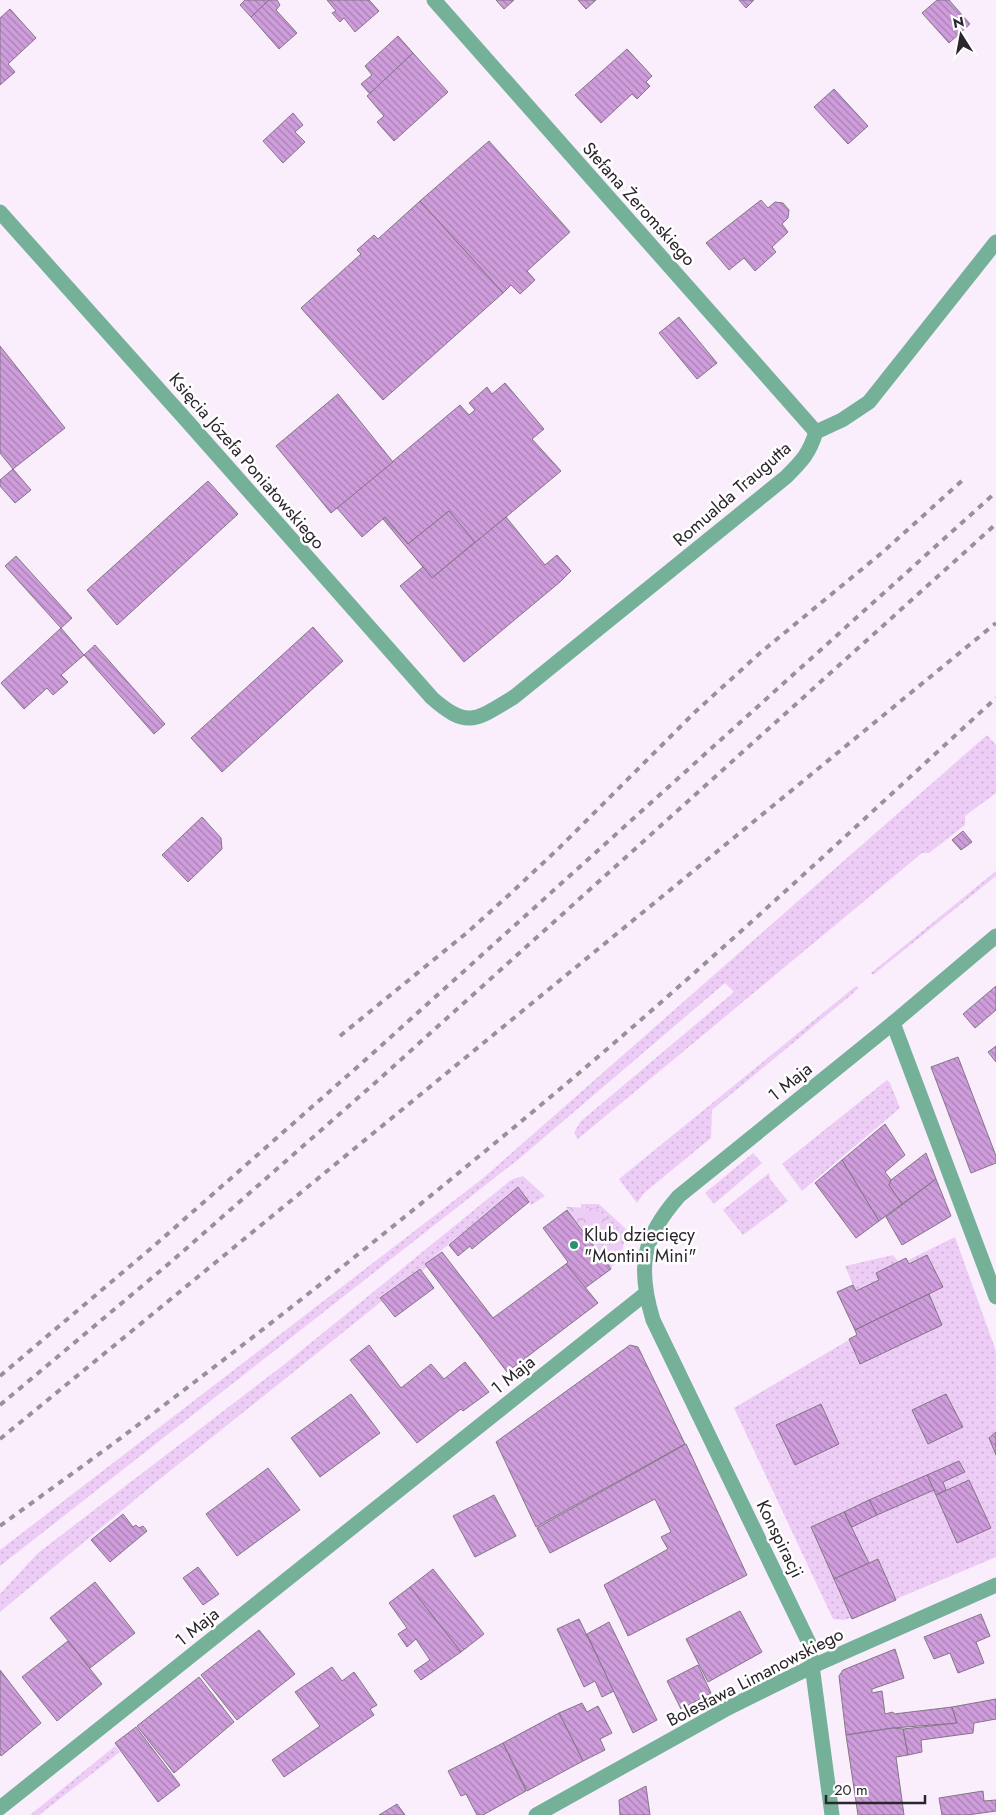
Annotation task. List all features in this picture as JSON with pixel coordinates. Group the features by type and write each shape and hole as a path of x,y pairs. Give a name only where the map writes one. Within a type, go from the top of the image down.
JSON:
{"street":[{"name":"Stefana Żeromskiego","path":"434,0 816,432"},
{"name":"Księcia Józefa Poniatowskiego","path":"0,212 187,420 432,698 446,712 461,718 475,719"},
{"path":"816,432 842,420 869,402 996,242"},
{"name":"Romualda Traugutta","path":"475,719 514,697 786,477 802,461 811,448 816,432"},
{"name":"1 Maja","path":"0,1808 645,1294 645,1265 652,1235 662,1215 679,1196 996,936"},
{"path":"892,1023 996,1297"},
{"name":"Konspiracji","path":"645,1294 652,1320 809,1643 832,1815"},
{"name":"Bolesława Limanowskiego","path":"536,1815 728,1708 812,1666 996,1585"}],"green space":[{"path":"987,735 996,745 996,793 965,816 965,825 929,853 922,853 578,1139 574,1133 580,1122 734,992 725,983 520,1158 0,1566 0,1550 482,1179"},
{"path":"996,871 996,876 873,975 871,973"},
{"path":"856,986 858,988 851,995 712,1110 711,1138 644,1193 637,1203 619,1179"},
{"path":"887,1080 900,1108 802,1191 782,1164"},
{"path":"753,1153 762,1163 714,1204 705,1193"},
{"path":"769,1173 770,1179 788,1201 743,1235 723,1210"},
{"path":"523,1176 545,1196 531,1205 518,1187 425,1264 427,1267 422,1271 420,1268 380,1298 382,1301 155,1483 0,1612 0,1594 38,1553 286,1363 511,1180"},
{"path":"581,1204 599,1204 627,1230 620,1260 615,1261 618,1257 581,1208"},
{"path":"566,1207 595,1208 621,1233 618,1257 611,1269"},
{"path":"955,1237 996,1351 996,1557 851,1618 844,1620 833,1619 734,1408 857,1335 837,1293 853,1285 845,1266 893,1255 900,1264"},
{"path":"115,1746 120,1752 39,1815 30,1815"}],"building":[{"path":"245,0 269,0 251,17 240,5"},
{"path":"269,0 277,0 280,5 276,10 297,33 279,49 251,17"},
{"path":"327,0 369,0 379,11 355,32 344,18 340,22 332,13 336,11"},
{"path":"496,0 514,0 504,9"},
{"path":"578,0 596,0 586,9"},
{"path":"739,0 754,0 746,8"},
{"path":"937,0 949,0 970,24 949,43 922,13"},
{"path":"10,9 36,38 8,64 15,72 0,85 0,18"},
{"path":"398,36 413,53 370,94 361,84 372,75 365,66"},
{"path":"627,49 652,76 646,82 650,86 637,99 632,94 601,123 575,95"},
{"path":"413,53 448,92 394,141 377,122 384,116 367,96"},
{"path":"834,89 868,126 848,144 814,107"},
{"path":"293,113 303,125 295,132 305,142 283,163 263,141"},
{"path":"489,141 570,232 527,271 535,280 520,294 511,285 503,293 420,201"},
{"path":"761,200 768,208 775,202 783,203 789,210 788,218 782,224 788,232 772,247 776,252 755,271 744,258 729,270 706,243"},
{"path":"420,201 503,293 383,400 301,308 361,254 357,250 374,235 378,239"},
{"path":"679,317 717,363 697,379 659,333"},
{"path":"0,346 65,428 13,469 0,453"},
{"path":"505,383 544,429 532,439 561,471 475,543 449,511 408,544 385,517 362,537 337,508 460,405 469,415 475,410 469,403 487,387 492,394"},
{"path":"338,394 393,462 331,513 276,446"},
{"path":"13,469 31,490 15,503 0,486 0,480"},
{"path":"208,481 238,514 117,625 87,590"},
{"path":"449,511 475,542 432,578 383,519 385,517 408,544"},
{"path":"506,517 545,565 557,555 571,571 464,662 400,586 423,567 432,578"},
{"path":"16,556 72,618 61,628 5,566"},
{"path":"313,627 343,661 222,772 191,738"},
{"path":"61,628 84,655 61,675 68,682 53,695 47,688 24,709 1,683"},
{"path":"95,645 165,724 154,734 84,655"},
{"path":"202,817 221,838 222,849 188,882 162,855"},
{"path":"963,831 972,842 961,850 952,840"},
{"path":"996,986 996,1010 975,1028 963,1014"},
{"path":"996,1046 996,1062 988,1052"},
{"path":"958,1057 996,1156 996,1163 971,1173 931,1067"},
{"path":"885,1124 905,1155 885,1172 891,1180 889,1185 902,1204 879,1221 842,1160"},
{"path":"926,1153 936,1179 902,1204 889,1185 891,1180"},
{"path":"842,1160 879,1221 856,1238 815,1183"},
{"path":"936,1179 951,1216 902,1245 886,1217"},
{"path":"518,1187 529,1202 472,1249 470,1246 458,1256 449,1245"},
{"name":"Klub dziecięcy \"Montini Mini\"","path":"567,1210 611,1269 585,1288 566,1264 568,1262 543,1228"},
{"path":"442,1252 493,1318 566,1264 598,1303 507,1372 425,1264"},
{"path":"927,1255 943,1287 855,1330 837,1292 853,1285 856,1291 879,1280 876,1273 906,1258 909,1264"},
{"path":"420,1269 434,1288 395,1317 380,1298"},
{"path":"929,1294 942,1325 860,1364 849,1339 857,1335 855,1330"},
{"path":"369,1345 401,1388 431,1364 444,1379 465,1362 489,1392 463,1411 461,1409 417,1443 350,1360"},
{"path":"630,1345 638,1347 685,1444 536,1527 496,1442"},
{"path":"351,1394 380,1433 320,1477 291,1438"},
{"path":"946,1394 963,1427 928,1444 912,1410"},
{"path":"821,1404 839,1444 795,1465 776,1425"},
{"path":"996,1432 996,1455 989,1438"},
{"path":"686,1444 747,1575 628,1636 604,1585 668,1549 661,1537 671,1532 655,1499 550,1553 537,1528"},
{"path":"959,1461 965,1472 943,1482 946,1490 936,1495 927,1475"},
{"path":"268,1468 300,1510 237,1556 206,1514"},
{"path":"927,1475 934,1490 877,1515 869,1500"},
{"path":"969,1480 991,1528 957,1543 936,1495"},
{"path":"494,1495 516,1536 475,1557 453,1516"},
{"path":"869,1500 877,1515 852,1527 844,1512"},
{"path":"844,1512 869,1563 834,1579 811,1527"},
{"path":"123,1514 133,1527 136,1525 139,1528 143,1526 147,1531 110,1562 91,1540"},
{"path":"878,1559 896,1600 852,1619 834,1579"},
{"path":"198,1567 219,1594 203,1605 183,1578"},
{"path":"433,1569 484,1634 461,1652 410,1587"},
{"path":"95,1582 135,1633 90,1668 50,1618"},
{"path":"410,1587 461,1652 421,1680 414,1671 430,1660 416,1639 407,1647 398,1634 407,1628 389,1603"},
{"path":"740,1611 762,1652 708,1682 686,1639"},
{"path":"981,1614 990,1636 976,1642 984,1663 958,1673 950,1653 934,1659 924,1637"},
{"path":"579,1619 614,1691 602,1697 595,1681 584,1687 557,1629"},
{"path":"609,1622 657,1720 633,1733 587,1634"},
{"path":"259,1630 295,1674 237,1720 201,1675"},
{"path":"68,1641 102,1684 57,1721 22,1677"},
{"path":"895,1649 904,1678 872,1689 872,1693 882,1691 885,1714 952,1707 957,1723 893,1728 846,1735 839,1676 843,1670"},
{"path":"698,1665 711,1693 681,1709 667,1681"},
{"path":"332,1667 342,1681 354,1672 377,1705 370,1709 374,1715 284,1777 272,1760 320,1726 295,1692"},
{"path":"0,1670 41,1723 1,1756 0,1754"},
{"path":"199,1677 234,1722 174,1773 137,1726"},
{"path":"996,1699 996,1719 974,1723 973,1733 921,1740 922,1752 908,1755 903,1729 957,1723 952,1707"},
{"path":"582,1703 587,1712 598,1706 612,1733 600,1739 605,1750 583,1761 559,1713"},
{"path":"559,1713 583,1761 527,1791 503,1743"},
{"path":"136,1727 180,1785 158,1802 115,1743"},
{"path":"893,1728 903,1729 908,1755 896,1757 904,1815 858,1815 846,1735"},
{"path":"503,1743 526,1791 483,1815 477,1815 466,1794 461,1796 448,1771"},
{"path":"646,1786 650,1815 620,1815 619,1800"},
{"path":"983,1791 984,1801 996,1800 996,1811 967,1815 942,1815 939,1798"},
{"path":"397,1804 405,1815 379,1815"}],"railway":[{"path":"340,1036 469,931 558,849 695,712 760,653 884,551 965,478"},
{"path":"0,1376 155,1245 363,1062 996,492"},
{"path":"0,1405 172,1261 376,1082 996,524"},
{"path":"0,1439 996,623"},
{"path":"0,1526 252,1338 509,1131 616,1042 834,847 996,698"}],"place":[{"name":"Klub dziecięcy \"Montini Mini\"","path":"574,1245"}]}
